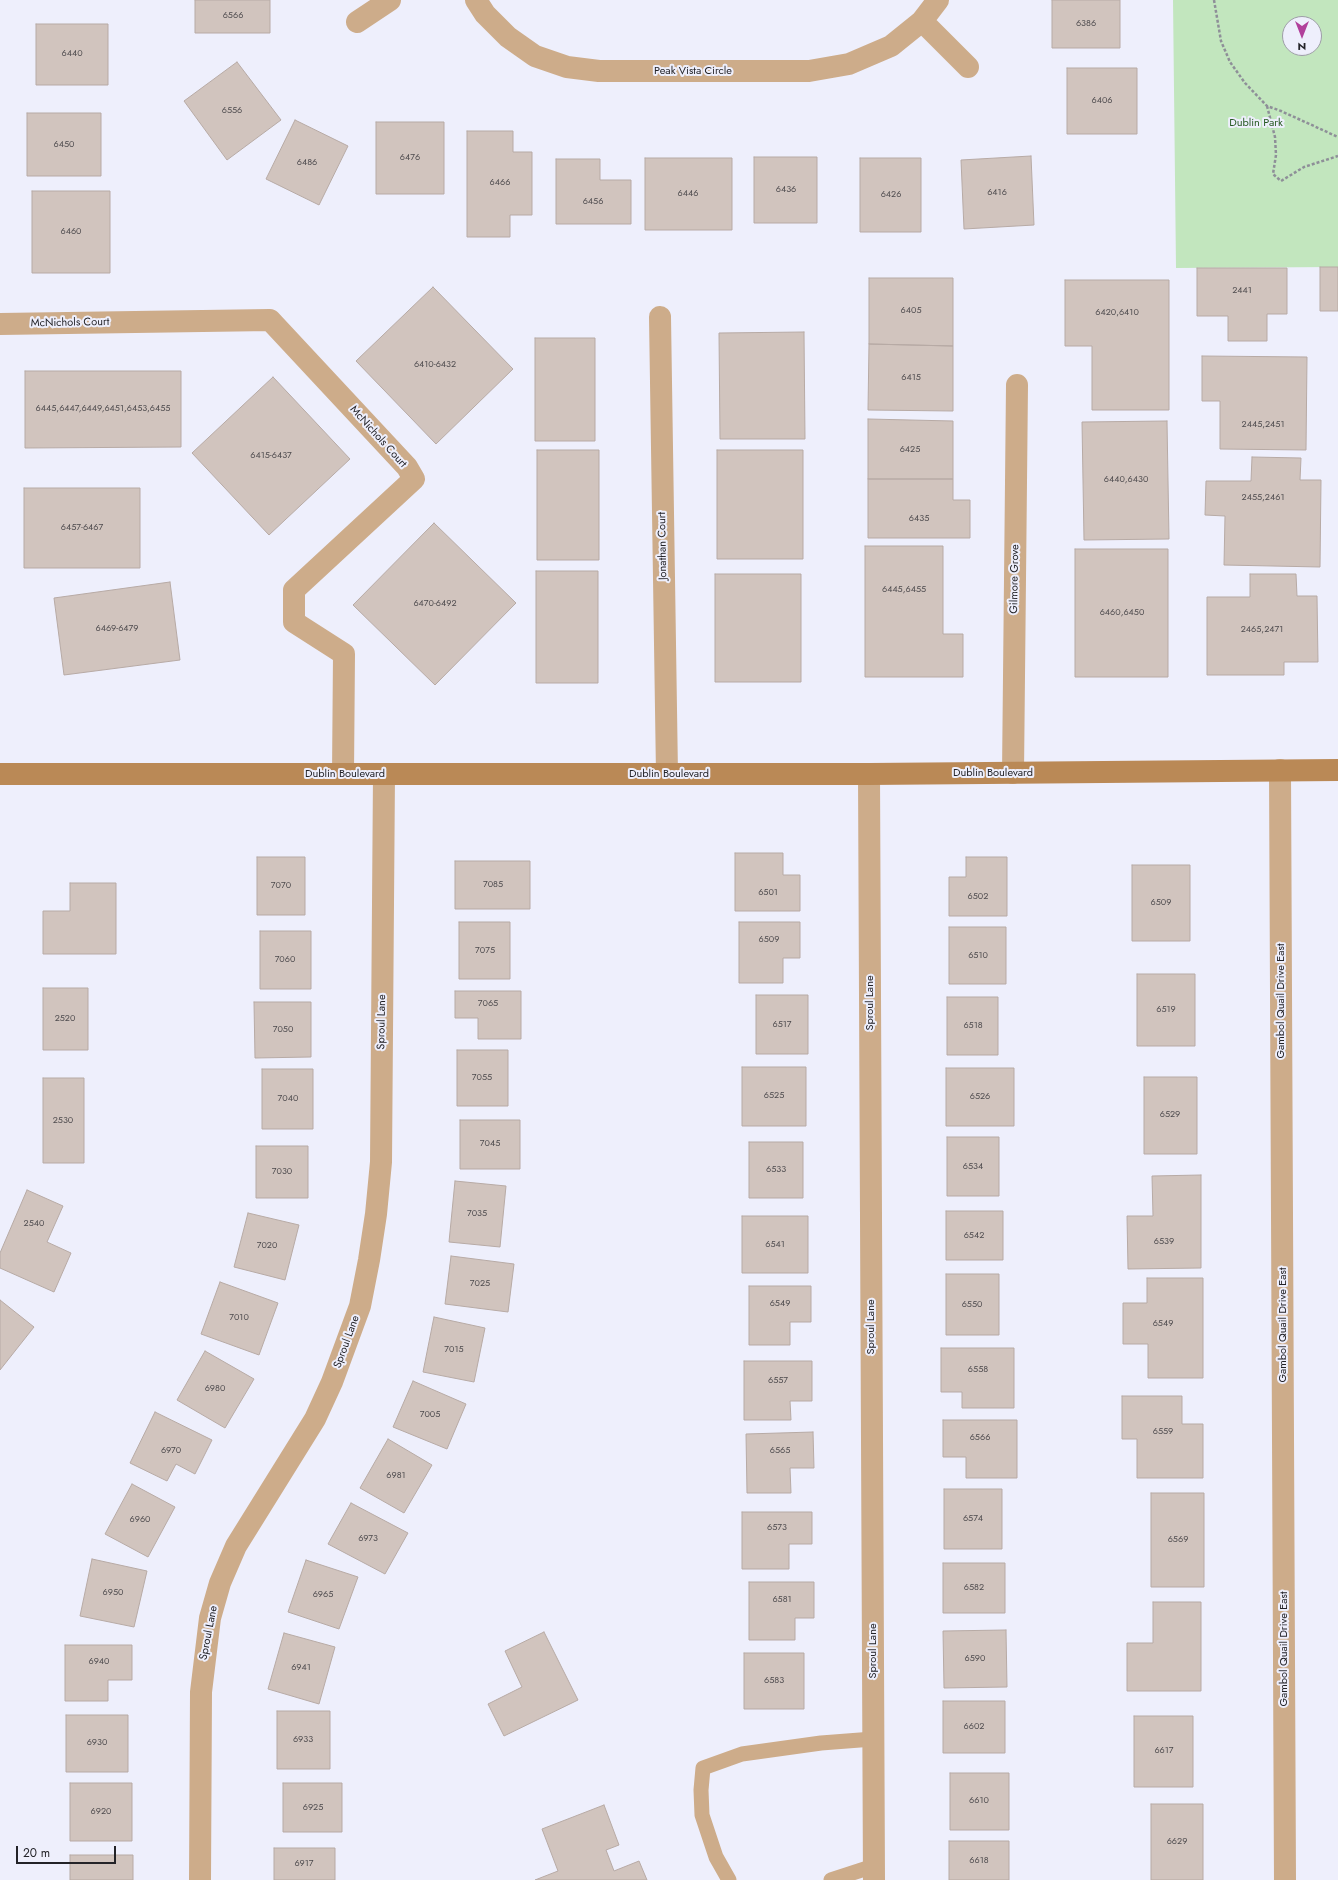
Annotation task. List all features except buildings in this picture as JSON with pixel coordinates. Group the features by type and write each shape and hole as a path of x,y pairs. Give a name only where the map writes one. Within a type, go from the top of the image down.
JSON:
{"main road":[{"name":"Dublin Boulevard","path":"0,774 869,774 1338,770"}],"street":[{"path":"357,22 390,0"},
{"name":"Peak Vista Circle","path":"476,0 485,14 508,37 535,56 567,67 599,71 809,71 849,64 891,46 922,21 938,0"},
{"path":"922,21 968,67"},
{"name":"Jonathan Court","path":"660,317 667,774"},
{"name":"McNichols Court","path":"0,324 270,320 407,467 414,479 294,590 294,622 344,654 343,774"},
{"name":"Gilmore Grove","path":"1013,773 1017,385"},
{"name":"Gambol Quail Drive East","path":"1280,770 1285,1880"},
{"name":"Sproul Lane","path":"200,1880 200,1692 210,1618 220,1583 236,1546 315,1419 332,1382 360,1306 369,1260 376,1214 381,1162 384,774"},
{"name":"Sproul Lane","path":"869,774 874,1873"}],"lane":[{"path":"729,1880 716,1857 702,1815 701,1790 703,1768 742,1754 821,1743 873,1739"},
{"path":"831,1880 874,1873"}],"path":[{"path":"1214,0 1221,40 1228,58 1236,72 1267,106 1338,137"},
{"path":"1267,106 1275,137 1276,155 1273,174 1281,181 1304,167 1338,156"}],"green space":[{"name":"Dublin Park","path":"1173,0 1338,0 1338,267 1176,268"}]}
